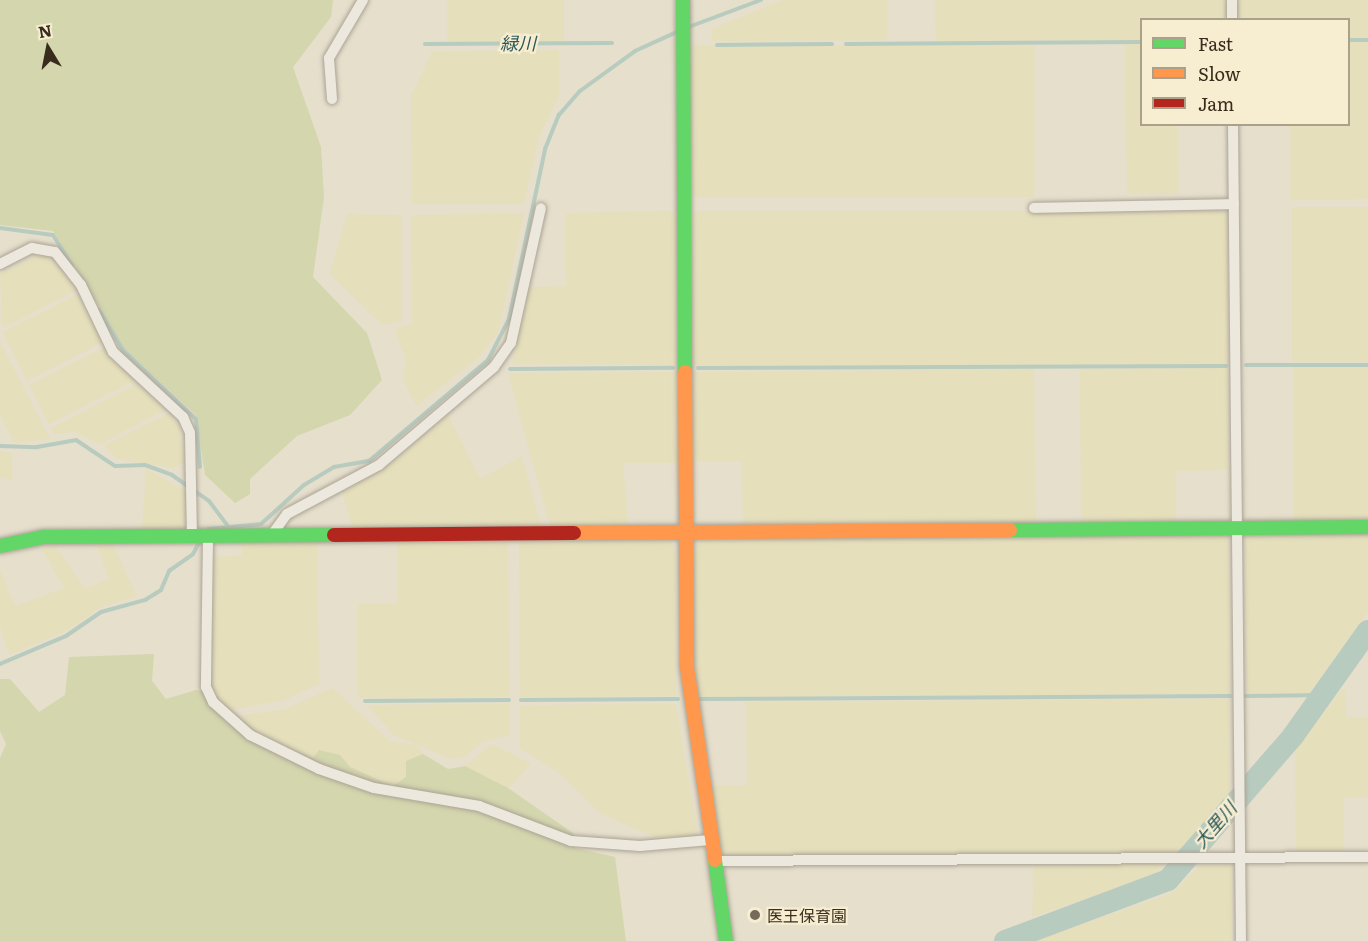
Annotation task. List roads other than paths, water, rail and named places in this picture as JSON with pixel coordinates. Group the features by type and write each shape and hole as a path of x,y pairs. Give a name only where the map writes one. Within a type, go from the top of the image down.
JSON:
{"street":[{"path":"332,99 329,58 363,0"},
{"path":"683,0 684,534 687,667 726,941"},
{"path":"1232,0 1232,18"},
{"path":"1233,126 1240,941"},
{"path":"1034,208 1234,204"},
{"path":"270,536 287,514 379,465 494,367 511,343 541,208"},
{"path":"0,264 32,248 55,252 81,285 112,352 183,417 190,433 192,537"},
{"path":"0,546 44,537 684,534 1368,527"},
{"path":"208,537 206,687 213,702 250,735 319,769 374,788 479,806 571,841 640,846 710,840"},
{"path":"713,861 1368,857"}],"waterway":[{"name":"緑川","path":"686,28 761,0"},
{"path":"208,529 261,524 304,485 334,467 369,461 488,360 509,319 545,149 559,115 580,91 635,51 679,31"},
{"path":"1350,40 1368,40"},
{"path":"846,44 1140,42"},
{"name":"緑川","path":"425,44 612,43"},
{"path":"717,45 832,44"},
{"path":"0,228 53,235 72,265"},
{"path":"99,310 123,350 196,419 200,467"},
{"path":"1246,365 1368,365"},
{"path":"698,368 1226,366"},
{"path":"510,369 673,368"},
{"path":"0,446 37,447 76,440 115,466 145,465 172,475 209,501 229,528"},
{"path":"0,664 66,636 101,612 145,600 161,590 169,571 193,554 201,539"},
{"name":"大里川","path":"1005,941 1168,880 1293,736 1368,631"},
{"path":"1246,696 1323,695"},
{"path":"699,699 1230,696"},
{"path":"521,700 678,699"},
{"path":"365,701 509,700"}],"place":[{"name":"医王保育園","path":"755,915"}]}
